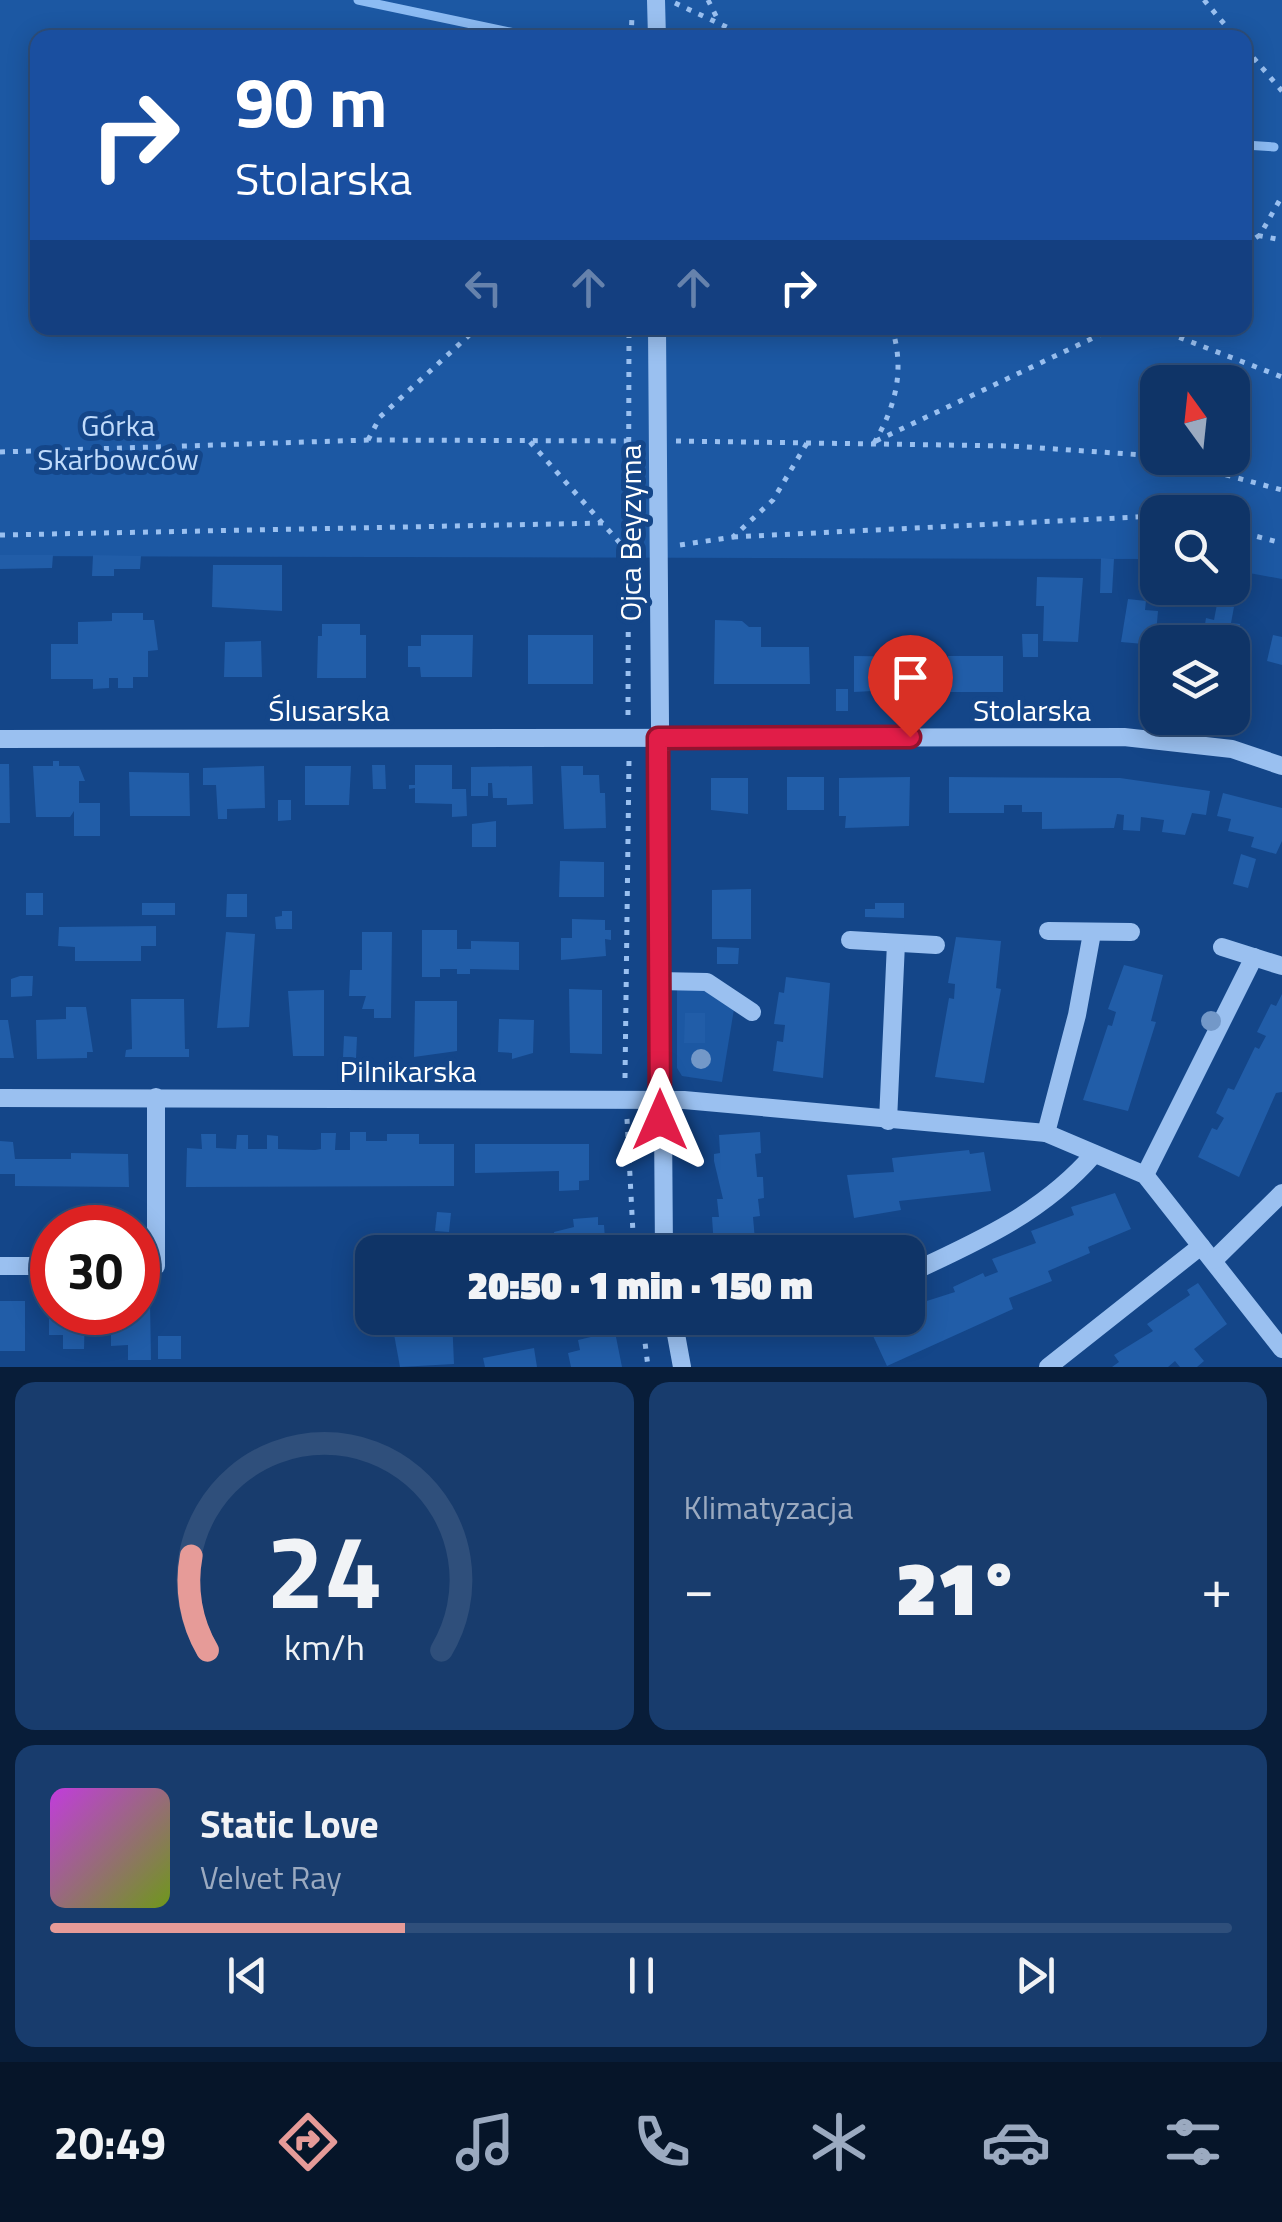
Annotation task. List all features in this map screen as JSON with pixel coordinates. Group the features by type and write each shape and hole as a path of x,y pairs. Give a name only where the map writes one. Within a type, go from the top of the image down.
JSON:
{"street":[{"path":"656,0 658,30"},
{"name":"Ojca Beyzyma","path":"657,335 664,1235"},
{"name":"Stolarska","path":"658,738 1124,737 1232,749 1282,766"},
{"name":"Ślusarska","path":"0,739 658,738"},
{"path":"1048,931 1131,932"},
{"path":"1046,1133 1078,1015 1092,932"},
{"path":"850,940 936,946"},
{"path":"888,1121 896,943"},
{"path":"1222,948 1282,966"},
{"path":"1254,958 1145,1176 1282,1348"},
{"path":"659,981 707,982 752,1012"},
{"path":"156,1097 156,1205"},
{"name":"Pilnikarska","path":"0,1098 660,1099 1046,1133 1145,1176"},
{"path":"925,1266 992,1236 1035,1209 1074,1178 1094,1154"},
{"path":"1048,1367 1208,1253 1282,1193"},
{"path":"0,1266 30,1266"},
{"path":"677,1335 682,1367"}],"path":[{"path":"631,30 632,0"},
{"path":"668,0 734,30"},
{"path":"708,0 720,23"},
{"path":"1204,0 1229,30"},
{"path":"1252,56 1282,91"},
{"path":"1252,240 1260,235 1282,196"},
{"path":"1252,234 1282,240"},
{"path":"368,440 380,417 469,335"},
{"path":"629,723 630,335"},
{"path":"874,443 894,410 898,347 894,335"},
{"path":"874,443 1099,335"},
{"path":"1172,335 1282,377"},
{"path":"0,452 368,440 657,441 874,443 1140,456"},
{"path":"530,442 629,552"},
{"path":"733,537 773,500 808,442"},
{"path":"1227,475 1282,490"},
{"path":"657,546 733,537 1140,517"},
{"path":"0,535 604,523"},
{"path":"1250,535 1282,543"},
{"path":"625,1088 630,751"},
{"path":"626,1112 633,1235"},
{"path":"644,1335 648,1367"}],"green space":[{"name":"Górka Skarbowców","path":"0,0 1282,0 1282,579 1250,573 1250,495 1140,495 1140,559 0,556"},
{"path":"677,987 702,988 734,1009 722,1082 682,1076 677,1068"}],"building":[{"path":"0,555 53,555 52,568 0,569"},
{"path":"93,555 141,556 140,569 114,569 114,576 92,576"},
{"path":"1101,558 1114,559 1112,593 1100,593"},
{"path":"213,565 282,565 282,611 212,607"},
{"path":"1037,577 1083,578 1078,642 1043,641 1044,606 1036,606"},
{"path":"1128,599 1140,600 1145,610 1158,611 1157,625 1140,625 1140,644 1121,642"},
{"path":"1217,605 1223,605 1234,607 1231,623 1240,624 1205,625 1206,618 1214,620"},
{"path":"112,613 143,613 143,620 154,620 158,650 148,651 148,677 133,677 133,688 118,688 118,678 109,678 109,688 93,689 93,679 51,679 51,644 78,644 78,622 112,621"},
{"path":"715,620 742,621 749,627 761,627 761,647 809,647 810,684 714,684"},
{"path":"322,624 360,624 360,635 366,635 366,678 317,678"},
{"path":"1022,634 1038,634 1038,657 1023,657"},
{"path":"421,635 473,635 472,677 421,677 420,667 408,667 408,646 421,646"},
{"path":"528,635 593,635 593,684 528,684"},
{"path":"1273,635 1282,637 1282,665 1267,661"},
{"path":"261,641 262,677 224,677 225,642"},
{"path":"854,656 929,657 929,688 854,692"},
{"path":"948,656 1003,656 1003,692 948,692"},
{"path":"836,689 848,689 848,711 836,711"},
{"path":"53,761 59,761 59,766 79,766 85,781 79,781 79,803 100,803 100,836 74,836 74,811 70,817 36,817 33,766 53,766"},
{"path":"0,764 9,764 10,823 0,823"},
{"path":"372,765 385,765 386,789 373,789"},
{"path":"415,765 452,765 452,789 466,789 467,816 452,817 452,804 415,803 415,788 409,789 409,785 415,785"},
{"path":"264,766 265,808 227,809 227,819 218,819 216,785 203,785 203,768"},
{"path":"305,766 351,766 349,805 305,805"},
{"path":"532,766 533,804 507,805 507,798 493,798 492,783 488,783 488,796 471,796 471,767"},
{"path":"561,766 583,766 583,775 599,775 600,793 605,793 606,828 564,829"},
{"path":"129,772 189,773 190,816 130,816"},
{"path":"787,777 824,777 824,810 787,810"},
{"path":"910,777 909,826 845,828 846,816 839,816 839,778"},
{"path":"949,777 1120,778 1210,791 1206,815 1192,813 1185,835 1162,832 1164,820 1141,817 1140,831 1123,830 1124,815 1117,814 1114,828 1042,829 1042,812 1022,812 1022,805 1004,805 1004,813 949,813"},
{"path":"711,778 748,778 748,814 711,810"},
{"path":"1223,793 1282,808 1282,841 1276,854 1251,847 1254,837 1228,831 1231,819 1217,816"},
{"path":"278,800 291,800 291,820 278,821"},
{"path":"496,821 496,847 472,847 472,824"},
{"path":"1241,854 1256,859 1248,888 1233,884"},
{"path":"560,861 604,862 604,897 559,897"},
{"path":"751,889 751,939 712,939 712,890"},
{"path":"26,893 43,893 43,915 26,915"},
{"path":"227,894 247,894 247,917 226,917"},
{"path":"142,903 175,903 175,915 142,915"},
{"path":"875,903 904,903 904,918 865,917 865,909 875,909"},
{"path":"282,911 292,911 292,929 276,929 275,917 282,916"},
{"path":"572,919 605,920 605,930 611,930 611,940 605,939 606,956 561,960 561,938 572,938"},
{"path":"156,926 156,946 141,946 141,961 75,961 75,947 58,946 59,927"},
{"path":"422,930 457,930 457,949 471,949 471,941 519,942 519,970 470,969 470,974 457,974 457,969 440,969 440,977 422,977"},
{"path":"226,932 255,934 249,1027 217,1028"},
{"path":"362,932 392,932 391,1018 374,1018 374,1009 362,1009 366,996 349,996 350,970 362,970"},
{"path":"956,937 1001,941 996,988 1001,989 984,1083 935,1077 949,998 954,999 955,984 948,983"},
{"path":"717,947 739,948 738,964 717,964"},
{"path":"1124,965 1163,975 1151,1021 1156,1022 1128,1111 1083,1100 1108,1025 1112,1026 1116,1012 1108,1009"},
{"path":"33,976 32,996 11,997 11,979"},
{"path":"786,977 830,983 823,1078 773,1071 777,1041 783,1042 785,1025 774,1024 779,992 784,993"},
{"path":"569,989 602,990 602,1054 570,1053"},
{"path":"324,990 324,1056 293,1056 288,991"},
{"path":"1282,994 1282,1092 1276,1093 1239,1177 1198,1157 1212,1128 1217,1130 1224,1118 1216,1113 1228,1088 1234,1090 1255,1047 1259,1049 1266,1036 1257,1032 1271,1004 1276,1006"},
{"path":"131,999 184,999 185,1049 189,1049 189,1057 125,1057 126,1050 132,1049"},
{"path":"415,1001 457,1001 457,1051 414,1057"},
{"path":"66,1007 86,1007 93,1052 87,1052 87,1058 37,1059 36,1020 66,1019"},
{"path":"685,1013 705,1013 705,1043 684,1043"},
{"path":"499,1019 534,1020 533,1053 512,1059 512,1053 498,1052"},
{"path":"0,1020 8,1020 14,1058 0,1058"},
{"path":"344,1036 357,1037 356,1058 343,1057"},
{"path":"350,1132 366,1132 366,1141 387,1141 387,1134 419,1134 419,1144 454,1144 454,1186 186,1187 187,1148 202,1149 201,1134 216,1134 216,1148 236,1149 237,1135 248,1135 248,1149 267,1149 267,1135 278,1136 278,1149 315,1150 321,1149 321,1133 336,1133 335,1150 350,1150"},
{"path":"760,1132 761,1153 755,1154 757,1177 763,1177 764,1198 758,1199 760,1216 753,1217 755,1235 713,1235 712,1217 719,1217 717,1199 723,1199 714,1161 714,1154 720,1153 719,1135"},
{"path":"0,1141 13,1142 15,1159 71,1159 71,1153 128,1154 129,1187 15,1186 15,1174 0,1174"},
{"path":"475,1144 589,1144 589,1180 579,1181 579,1190 559,1191 559,1171 475,1173"},
{"path":"969,1150 970,1154 984,1152 991,1191 899,1201 901,1210 854,1218 847,1175 894,1172 892,1158"},
{"path":"1115,1193 1131,1229 1088,1247 1090,1253 1048,1271 1052,1281 1009,1298 1013,1309 887,1366 873,1335 925,1335 925,1302 955,1292 953,1287 983,1273 985,1277 998,1272 992,1259 1036,1243 1031,1231 1074,1215 1071,1207"},
{"path":"437,1212 451,1213 449,1232 435,1231"},
{"path":"598,1217 605,1235 554,1235 574,1227 573,1219"},
{"path":"1198,1283 1227,1324 1194,1349 1204,1361 1197,1367 1180,1367 1175,1361 1168,1367 1112,1367 1119,1362 1114,1355 1153,1331 1147,1324 1190,1295 1187,1290"},
{"path":"0,1301 25,1301 25,1351 0,1351"},
{"path":"63,1335 84,1335 84,1349 63,1349"},
{"path":"111,1335 151,1335 151,1360 128,1360 128,1345 111,1346"},
{"path":"394,1335 453,1335 454,1364 400,1367"},
{"path":"616,1335 622,1367 571,1367 568,1353 580,1350 578,1340"},
{"path":"158,1336 181,1336 181,1359 158,1359"},
{"path":"534,1348 537,1367 485,1367 483,1358"}],"waterway":[{"path":"358,0 500,30"},
{"path":"1252,145 1274,147"}],"route":[{"path":"660,1120 658,738 910,737"}]}
